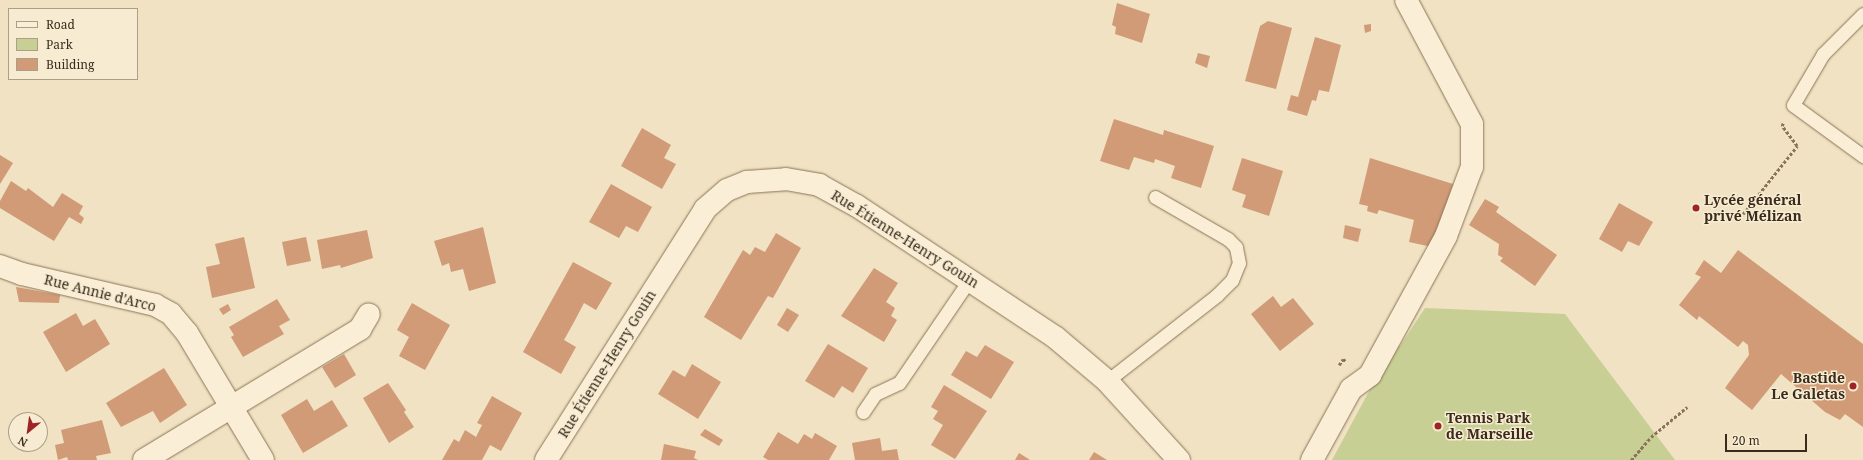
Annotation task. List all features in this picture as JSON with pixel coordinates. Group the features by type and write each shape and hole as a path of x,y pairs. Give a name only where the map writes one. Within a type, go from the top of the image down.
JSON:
{"street":[{"path":"1312,460 1351,389 1370,375 1374,368 1446,236 1472,167 1472,124 1406,0"},
{"name":"Rue Étienne-Henry Gouin","path":"546,460 705,209 727,190 747,182 786,179 819,185 970,279 1055,337 1107,381 1179,460"},
{"name":"Rue Annie d'Arco","path":"0,266 22,274 155,305 171,314 187,333 263,460"},
{"path":"144,460 360,329 368,314"}],"lane":[{"path":"1863,14 1824,54 1793,105 1863,156"},
{"path":"1107,381 1217,295 1232,280 1239,263 1236,247 1228,239 1156,197"},
{"path":"863,412 875,394 899,383 970,279"}],"path":[{"path":"1743,214 1797,146 1782,126"},
{"path":"1631,460 1651,437 1687,407"}],"green space":[{"path":"1425,308 1565,314 1675,460 1332,460 1395,343 1400,346"}],"building":[{"path":"1117,3 1150,14 1142,43 1115,34 1116,27 1112,25"},
{"path":"1268,21 1292,28 1276,89 1245,81 1260,26"},
{"path":"1371,24 1371,31 1365,33 1364,25"},
{"path":"1315,37 1341,45 1329,92 1319,90 1316,101 1312,100 1307,116 1287,110 1291,95 1298,97"},
{"path":"1198,53 1210,56 1207,68 1195,63"},
{"path":"1114,119 1163,135 1164,130 1214,146 1201,188 1171,178 1175,166 1155,159 1154,163 1134,157 1129,170 1100,161"},
{"path":"642,128 671,145 664,158 676,164 662,189 621,166"},
{"path":"0,155 13,163 0,184"},
{"path":"1242,158 1283,171 1269,216 1242,207 1246,195 1232,190"},
{"path":"1370,158 1453,184 1432,247 1409,242 1414,220 1379,210 1377,214 1367,211 1368,206 1359,204"},
{"path":"11,181 26,191 28,188 53,207 62,193 83,206 79,214 84,218 81,224 69,217 54,241 0,208 0,201"},
{"path":"611,184 652,207 638,232 626,226 619,238 589,222"},
{"path":"1485,199 1499,207 1496,212 1557,255 1535,286 1500,261 1503,258 1498,255 1499,244 1469,225"},
{"path":"1619,203 1653,222 1639,246 1628,241 1622,252 1599,239"},
{"path":"1345,225 1361,229 1358,242 1343,238"},
{"path":"483,227 496,283 469,291 463,269 451,272 449,263 442,266 434,241"},
{"path":"367,230 373,258 341,268 340,265 322,269 317,240"},
{"path":"776,233 801,248 773,298 768,296 741,340 704,317 743,250 750,255 755,247 765,252"},
{"path":"244,237 255,288 212,298 206,267 220,264 215,244"},
{"path":"306,237 311,261 287,266 282,242"},
{"path":"1738,250 1863,344 1863,427 1845,414 1840,420 1825,412 1781,374 1752,410 1725,388 1749,355 1748,345 1743,341 1738,347 1699,316 1697,320 1679,305 1701,277 1695,274 1704,260 1721,273"},
{"path":"573,262 612,283 596,310 584,303 564,340 576,347 561,374 523,352"},
{"path":"874,268 898,283 886,302 895,308 891,316 897,320 884,342 841,316"},
{"path":"16,287 60,295 59,303 19,302"},
{"path":"1273,296 1281,307 1293,298 1314,324 1280,351 1251,314"},
{"path":"277,299 290,320 279,326 284,334 243,357 231,337 234,335 229,327"},
{"path":"412,303 450,325 425,370 399,356 409,337 397,330"},
{"path":"228,304 231,310 223,315 219,309"},
{"path":"787,308 799,315 788,332 777,325"},
{"path":"76,313 83,326 95,319 110,344 66,372 43,332"},
{"path":"828,344 868,368 853,393 842,386 834,398 805,381"},
{"path":"985,345 1014,362 991,399 951,375 966,351 977,357"},
{"path":"344,354 356,375 335,388 322,367"},
{"path":"692,364 721,382 698,419 658,394 673,370 685,377"},
{"path":"164,368 187,405 160,423 153,411 121,427 106,403"},
{"path":"388,383 406,410 404,412 414,427 389,443 363,398"},
{"path":"944,385 987,411 955,459 931,445 943,425 933,419 938,411 931,407"},
{"path":"492,396 522,413 501,451 490,445 482,460 442,460 454,439 459,442 465,430 476,437 482,425 477,423"},
{"path":"307,399 314,411 332,400 348,426 303,453 281,415"},
{"path":"102,420 111,453 96,456 97,460 68,460 67,457 58,460 55,445 64,443 61,430"},
{"path":"705,429 723,440 719,446 700,435"},
{"path":"778,432 798,444 804,434 812,439 815,433 837,446 829,460 768,460 763,457"},
{"path":"880,438 882,451 897,449 899,460 855,460 852,443"},
{"path":"664,444 696,451 694,458 698,460 661,460"},
{"path":"1094,452 1107,460 1089,460"},
{"path":"1019,453 1027,458 1030,460 1015,460"}],"place":[{"name":"Lycée général privé Mélizan","path":"1696,208"},
{"name":"Bastide Le Galetas","path":"1853,386"},
{"name":"Tennis Park de Marseille","path":"1438,426"}]}
